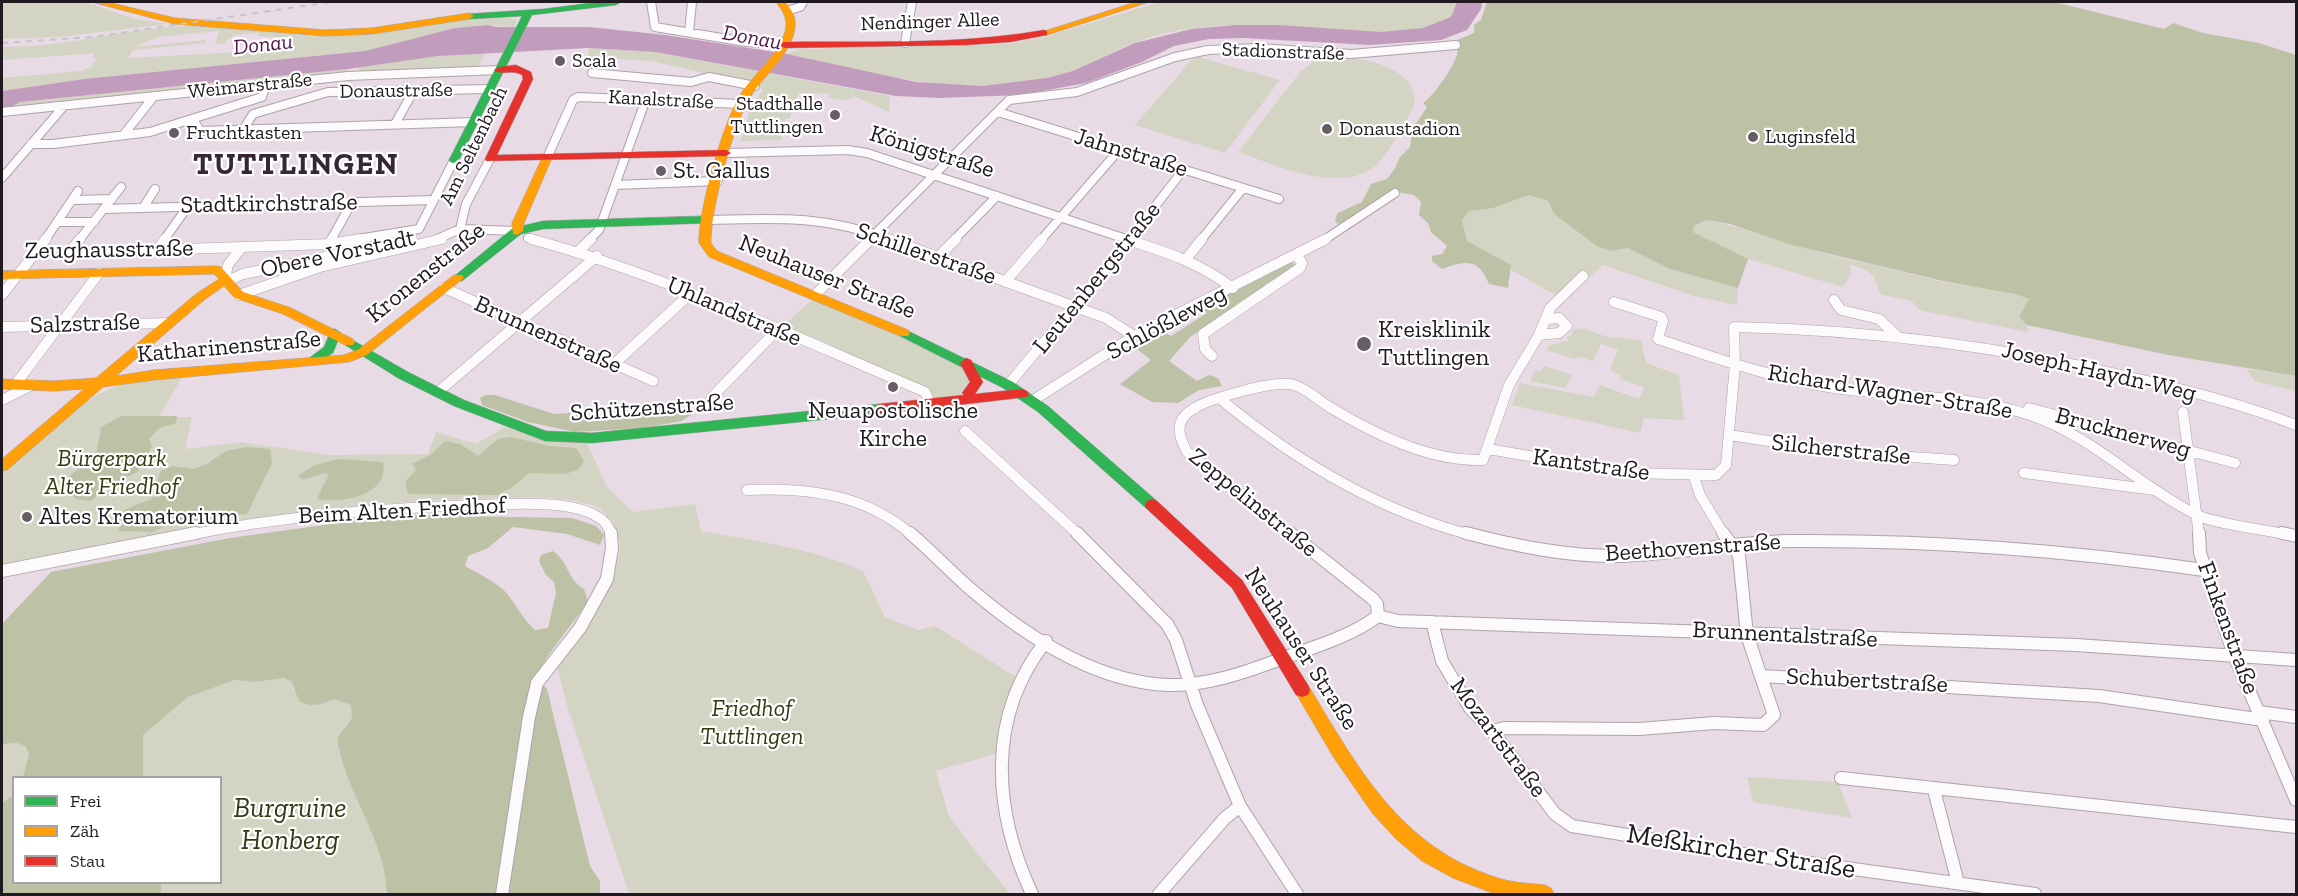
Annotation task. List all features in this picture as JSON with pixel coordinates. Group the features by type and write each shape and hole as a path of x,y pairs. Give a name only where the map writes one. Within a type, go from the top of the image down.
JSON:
{"street":[{"path":"97,2 118,9 175,21 325,33 372,31 504,13 526,17 616,2"},
{"path":"689,32 692,2"},
{"path":"786,6 800,7 803,2"},
{"path":"904,43 912,2"},
{"name":"Nendinger Allee","path":"782,48 1010,39 1048,31 1144,2"},
{"path":"652,5 655,27 782,48"},
{"path":"547,158 518,223 523,234 535,226 706,220 740,104 782,48 794,19 786,6"},
{"path":"121,186 69,253 329,244 418,229 526,17"},
{"name":"Stadionstraße","path":"998,112 1009,100 1077,92 1175,57 1216,49 1259,48 1352,54 1456,45"},
{"name":"Am Seltenbach","path":"455,231 528,79 527,74 516,68 499,70"},
{"name":"Weimarstraße","path":"2,112 348,76 499,70"},
{"path":"592,73 691,82 709,77 758,81"},
{"path":"31,144 53,144 125,133 150,132 262,97 266,84"},
{"name":"Donaustraße","path":"243,130 253,114 328,92 489,89"},
{"path":"395,124 414,90"},
{"name":"Kanalstraße","path":"547,158 573,100 582,95 740,104"},
{"path":"125,133 154,96"},
{"path":"579,250 599,230 646,99"},
{"path":"3,174 64,106"},
{"path":"815,294 933,174 998,112"},
{"name":"Jahnstraße","path":"998,112 1279,199"},
{"path":"193,119 200,131 473,122"},
{"path":"1005,282 1119,150"},
{"name":"Königstraße","path":"490,159 858,151 1186,259 1207,269 1233,288"},
{"name":"Leutenbergstraße","path":"1008,385 1129,240 1184,169"},
{"path":"615,185 718,181"},
{"path":"1186,259 1243,188"},
{"path":"142,208 155,189"},
{"name":"Schlößleweg","path":"1031,397 1134,336 1297,256 1395,194"},
{"path":"2,295 20,274 76,196 112,199"},
{"path":"938,257 997,196"},
{"name":"Stadtkirchstraße","path":"104,209 434,200"},
{"path":"329,244 352,202"},
{"path":"157,249 188,206"},
{"name":"Schillerstraße","path":"706,220 816,219 875,234 1106,318 1134,336"},
{"name":"Neuhauser Straße","path":"706,220 705,242 712,254 883,322 967,362 1031,397 1116,471 1237,584 1366,794 1392,826 1413,844 1461,874 1497,887 1545,894"},
{"path":"58,222 94,222"},
{"name":"Obere Vorstadt","path":"239,295 292,275 445,238 455,231"},
{"name":"Obere Vorstadt","path":"223,277 455,231 523,234"},
{"name":"Uhlandstraße","path":"523,234 542,242 597,256 691,293 925,392 930,403"},
{"name":"Kronenstraße","path":"363,352 444,288 523,234"},
{"path":"2,466 213,287 223,277 228,265 242,247"},
{"path":"438,392 597,256"},
{"name":"Schlößleweg","path":"1212,356 1205,349 1206,342 1203,334 1300,268 1302,263 1297,256"},
{"path":"2,399 6,385 61,325 99,273"},
{"name":"Zeughausstraße","path":"2,275 99,273 223,277"},
{"path":"1488,449 1509,385 1548,319 1550,308 1583,276"},
{"path":"223,277 239,295"},
{"name":"Brunnenstraße","path":"444,288 653,381"},
{"path":"614,364 691,293"},
{"name":"Schützenstraße","path":"239,295 287,311 335,333 363,352 438,392 511,425 545,436 592,438 796,419 953,400 1031,397"},
{"path":"1834,300 1841,310 1879,319 1899,337"},
{"name":"Richard-Wagner-Straße","path":"1614,302 1661,317 1663,321 1658,339 1735,365 1848,390 1943,398 2011,409 2068,433 2198,516"},
{"path":"1539,335 1559,333 1567,326 1559,318 1548,319"},
{"name":"Salzstraße","path":"2,327 169,323"},
{"name":"Joseph-Haydn-Weg","path":"1734,327 1814,330 1973,344 2076,363 2272,415 2296,425"},
{"name":"Kantstraße","path":"1488,449 1576,468 1694,477 1716,475 1726,465 1730,435 1735,365 1734,327"},
{"path":"712,397 777,330"},
{"path":"309,363 329,350 335,333"},
{"name":"Katharinenstraße","path":"6,385 54,386 98,383 154,375 345,359 363,352"},
{"path":"345,359 383,363"},
{"path":"967,362 977,382 969,393"},
{"name":"Zeppelinstraße","path":"1378,616 1377,604 1373,599 1183,446 1179,429 1182,419 1197,405 1220,398 1293,384 1346,417 1409,445 1473,462 1483,460 1488,449"},
{"path":"2,399 32,385"},
{"name":"Schützenstraße","path":"953,400 969,393 1004,389 1008,385"},
{"path":"54,386 68,399 64,413"},
{"name":"Beethovenstraße","path":"1220,398 1248,424 1338,482 1398,512 1475,538 1548,551 1610,556 1729,543 1910,543 2072,552 2204,570"},
{"name":"Brucknerweg","path":"2011,409 2022,407 2235,463"},
{"name":"Finkenstraße","path":"2183,412 2186,449 2198,516 2200,553 2204,570 2234,655 2296,800"},
{"path":"965,431 1067,523 1167,624 1176,640 1225,775 1240,806 1297,894"},
{"name":"Silcherstraße","path":"1730,435 1793,448 1862,456 1954,460"},
{"path":"2024,473 2160,491"},
{"path":"1694,477 1700,495 1729,543 1739,555 1747,635 1762,676"},
{"path":"747,490 775,488 810,490 832,494 877,510 901,524 949,570 997,609 1046,641 1107,672 1131,679 1169,685 1191,684 1284,658 1368,624 1378,616"},
{"name":"Beim Alten Friedhof","path":"2,571 248,524 345,511 522,504 589,511 608,524 611,533 612,548 607,579 580,628 542,675 534,696 502,894"},
{"path":"2198,516 2296,536"},
{"name":"Brunnentalstraße","path":"1378,616 1398,621 2076,645 2296,660"},
{"name":"Mozartstraße","path":"1432,622 1442,661 1470,708 1492,731 1557,817"},
{"path":"1032,894 1010,838 1004,807 1005,740 1020,684 1033,658 1046,641"},
{"name":"Schubertstraße","path":"1492,731 1504,728 1639,729 1714,723 1763,725 1774,716 1762,676 2099,696 2261,716 2296,717"},
{"path":"1841,778 1934,790 2296,827"},
{"path":"1934,790 1958,884"},
{"path":"1159,894 1225,818 1240,806"},
{"name":"Meßkircher Straße","path":"1557,817 1572,826 1608,832 2035,894"}],"green space":[{"path":"2,2 86,2 134,19 169,24 58,37 2,39"},
{"path":"1160,2 1457,2 1451,17 1428,26 1402,31 1346,32 1262,25 1210,26 1184,30 1134,43 1072,72 1035,81 999,85 963,85 893,77 787,54 801,49 1008,44 1041,38"},
{"path":"1487,2 2054,2 2164,29 2173,23 2203,33 2259,43 2296,55 2296,376 2168,355 2027,325 2019,317 2029,299 2015,294 1943,281 1792,245 1730,224 1706,220 1694,226 1693,232 1748,259 1738,288 1670,269 1628,248 1611,251 1598,247 1554,214 1548,201 1529,195 1493,208 1469,211 1462,220 1467,241 1511,265 1508,288 1489,284 1476,265 1465,263 1442,269 1432,261 1432,256 1442,254 1447,246 1431,232 1428,223 1419,215 1421,202 1414,195 1391,191 1346,221 1337,224 1335,219 1338,213 1362,202 1371,184 1387,179 1400,157 1410,147 1413,128 1427,107 1423,103 1452,66 1457,55 1457,40 1474,33 1474,25 1481,20"},
{"path":"486,17 505,17 517,20 514,27 488,25 455,28 365,51 84,79 2,91 2,78 81,71 91,67 98,58 92,58 95,53 2,60 2,47 47,44 183,26 225,27 330,36 370,33","holes":["219,31 215,44 224,44 231,37 244,34 259,33 258,36 283,38 279,50 128,58 133,50 205,43 206,40 135,47 158,37"]},
{"path":"589,48 655,52 890,96 889,112 854,96 848,100 828,98 830,94 799,93 790,118 785,119 781,140 741,141 750,110 763,89 697,77 701,72 651,61 587,57"},
{"path":"485,53 477,69 356,74 359,67 438,56"},
{"path":"1195,56 1280,80 1225,153 1135,125"},
{"name":"Donaustadion","path":"1340,57 1364,60 1390,68 1409,83 1414,94 1414,107 1379,162 1365,172 1348,177 1329,178 1290,170 1238,152 1301,71 1313,62"},
{"path":"348,69 345,74 2,111 2,107 13,106 20,102"},
{"path":"1529,195 1548,201 1554,214 1598,247 1611,251 1628,248 1670,269 1738,288 1737,305 1694,296 1603,265 1588,278 1580,274 1557,296 1511,270 1511,265 1467,241 1462,220 1469,211 1493,208"},
{"path":"1706,220 1832,256 2029,299 2019,317 2027,325 2028,332 1919,310 1912,301 1880,294 1874,277 1868,271 1850,265 1851,274 1843,287 1748,259 1693,232 1694,226"},
{"path":"1291,261 1296,266 1190,337 1169,361 1197,381 1209,375 1218,378 1222,386 1199,390 1178,403 1152,402 1120,384 1151,360 1133,346 1159,330 1171,336 1207,313 1200,308"},
{"path":"814,298 953,358 974,379 963,394 931,399 782,327"},
{"path":"1582,328 1607,337 1641,340 1646,363 1679,375 1684,420 1644,418 1640,433 1512,405 1520,383 1594,397 1600,385 1639,399 1644,387 1620,379 1621,375 1610,370 1618,350 1601,344 1593,361 1580,357 1574,359 1546,350 1550,345 1569,341 1567,337 1572,335 1573,330"},
{"path":"1544,366 1572,375 1565,388 1530,381 1534,372 1541,371"},
{"path":"2247,369 2296,376 2296,391 2254,381"},
{"name":"Friedhof Tuttlingen","path":"182,377 159,417 192,417 185,449 241,442 329,455 428,454 436,432 476,444 505,427 549,440 586,441 607,487 633,512 695,504 701,531 803,551 863,571 885,617 918,630 935,626 1016,677 1009,698 1002,752 936,771 949,817 1010,894 629,894 566,702 557,667 600,603 617,565 620,548 618,534 608,516 592,505 563,499 533,498 437,500 363,506 217,526 2,566 2,473 57,424 103,392 125,384"},
{"path":"485,395 495,395 554,414 570,413 586,417 612,418 690,407 693,414 681,421 644,428 575,432 528,422 482,405 480,398"},
{"name":"Bürgerpark Alter Friedhof","path":"122,416 177,416 176,423 159,428 149,439 152,447 137,472 113,484 90,501 76,499 68,489 68,477 96,456 101,427"},
{"path":"511,437 549,446 576,448 584,461 579,469 566,474 529,473 514,486 497,495 408,494 405,482 416,470 412,464 432,454 445,441 460,444 478,456 498,439"},
{"path":"247,447 270,449 272,463 247,514 169,524 153,532 119,531 121,513 153,498 164,488 157,481 161,471 173,466 193,469 207,464 226,451"},
{"path":"338,459 383,462 383,474 379,483 371,490 350,498 317,499 329,474 324,473 303,480 298,476 313,466"},
{"path":"396,515 572,518 596,526 604,535 600,545 567,534 513,527 488,548 468,556 465,566 505,591 535,630 548,628 556,593 554,582 546,575 539,561 541,555 553,551 563,561 578,585 584,589 588,601 536,677 547,689 590,866 600,881 600,894 387,894 380,854 348,777 337,738 352,718 351,705 334,699 317,705 299,701 292,682 284,678 254,682 234,680 188,697 143,735 143,776 23,776 29,754 25,746 17,743 2,744 2,624 51,572 230,538"},
{"name":"Burgruine Honberg","path":"281,677 292,682 294,691 321,705 334,699 351,705 352,718 337,738 347,777 380,853 387,891 381,894 161,894 161,884 222,884 222,776 143,776 143,735 188,697 212,686 234,680 254,682"},
{"path":"17,743 25,746 29,754 23,776 12,776 12,796 2,803 2,744"},
{"path":"1747,777 1838,782 1852,818 1753,802"},
{"path":"12,796 12,884 161,884 161,894 2,894 2,803"}],"shaded area":[{"path":"1457,2 1482,2 1481,9 1467,30 1441,40 1370,45 1242,38 1209,39 1174,46 1142,62 1086,83 1020,95 939,98 896,96 655,52 589,48 438,56 348,69 20,102 13,106 2,107 2,91 84,79 365,51 455,28 488,25 496,27 589,27 665,35 787,54 916,82 982,86 1047,78 1073,71 1135,43 1191,29 1236,25 1279,25 1381,32 1423,28 1451,17"}],"railway":[{"path":"2,43 92,37 331,2"}],"traffic: fast":[{"path":"469,16 543,12 616,2"},
{"path":"454,160 528,13"},
{"path":"458,278 517,231 543,225 706,220"},
{"path":"310,362 329,350 335,333"},
{"path":"904,333 1008,385 1043,409 1152,505"},
{"path":"349,342 403,375 459,403 545,436 592,438 879,409"}],"traffic: slow":[{"path":"97,2 175,21 325,33 372,31 469,16"},
{"path":"781,2 789,14 791,27 778,54 740,105 712,197 707,217 705,243 713,254 904,333"},
{"path":"1044,33 1144,2"},
{"path":"517,231 518,223 547,158"},
{"path":"2,275 217,270 239,295 287,311 349,342"},
{"path":"2,384 54,386 98,383 154,375 345,359 363,352 458,278"},
{"path":"2,466 200,297 217,284 227,281"},
{"path":"1302,690 1339,752 1379,809 1428,855 1459,872 1495,886 1545,894"}],"traffic: jam":[{"path":"784,45 966,42 1010,39 1044,33"},
{"path":"499,70 516,68 527,74 528,79 490,159 726,153"},
{"path":"966,363 977,382 969,393"},
{"path":"879,409 1022,394"},
{"path":"1152,505 1237,584 1302,690"}],"place":[{"name":"Scala","path":"560,61"},
{"name":"Stadthalle Tuttlingen","path":"835,115"},
{"name":"Donaustadion","path":"1327,129"},
{"name":"Fruchtkasten","path":"174,133"},
{"name":"Luginsfeld","path":"1753,137"},
{"name":"St. Gallus","path":"661,171"},
{"name":"Kreisklinik Tuttlingen","path":"1364,344"},
{"name":"Neuapostolische Kirche","path":"893,387"},
{"name":"Altes Krematorium","path":"27,517"}],"district":[{"name":"TUTTLINGEN","path":"296,165"}],"water label":[{"name":"Donau","path":"752,38"},
{"name":"Donau","path":"263,45"}]}
